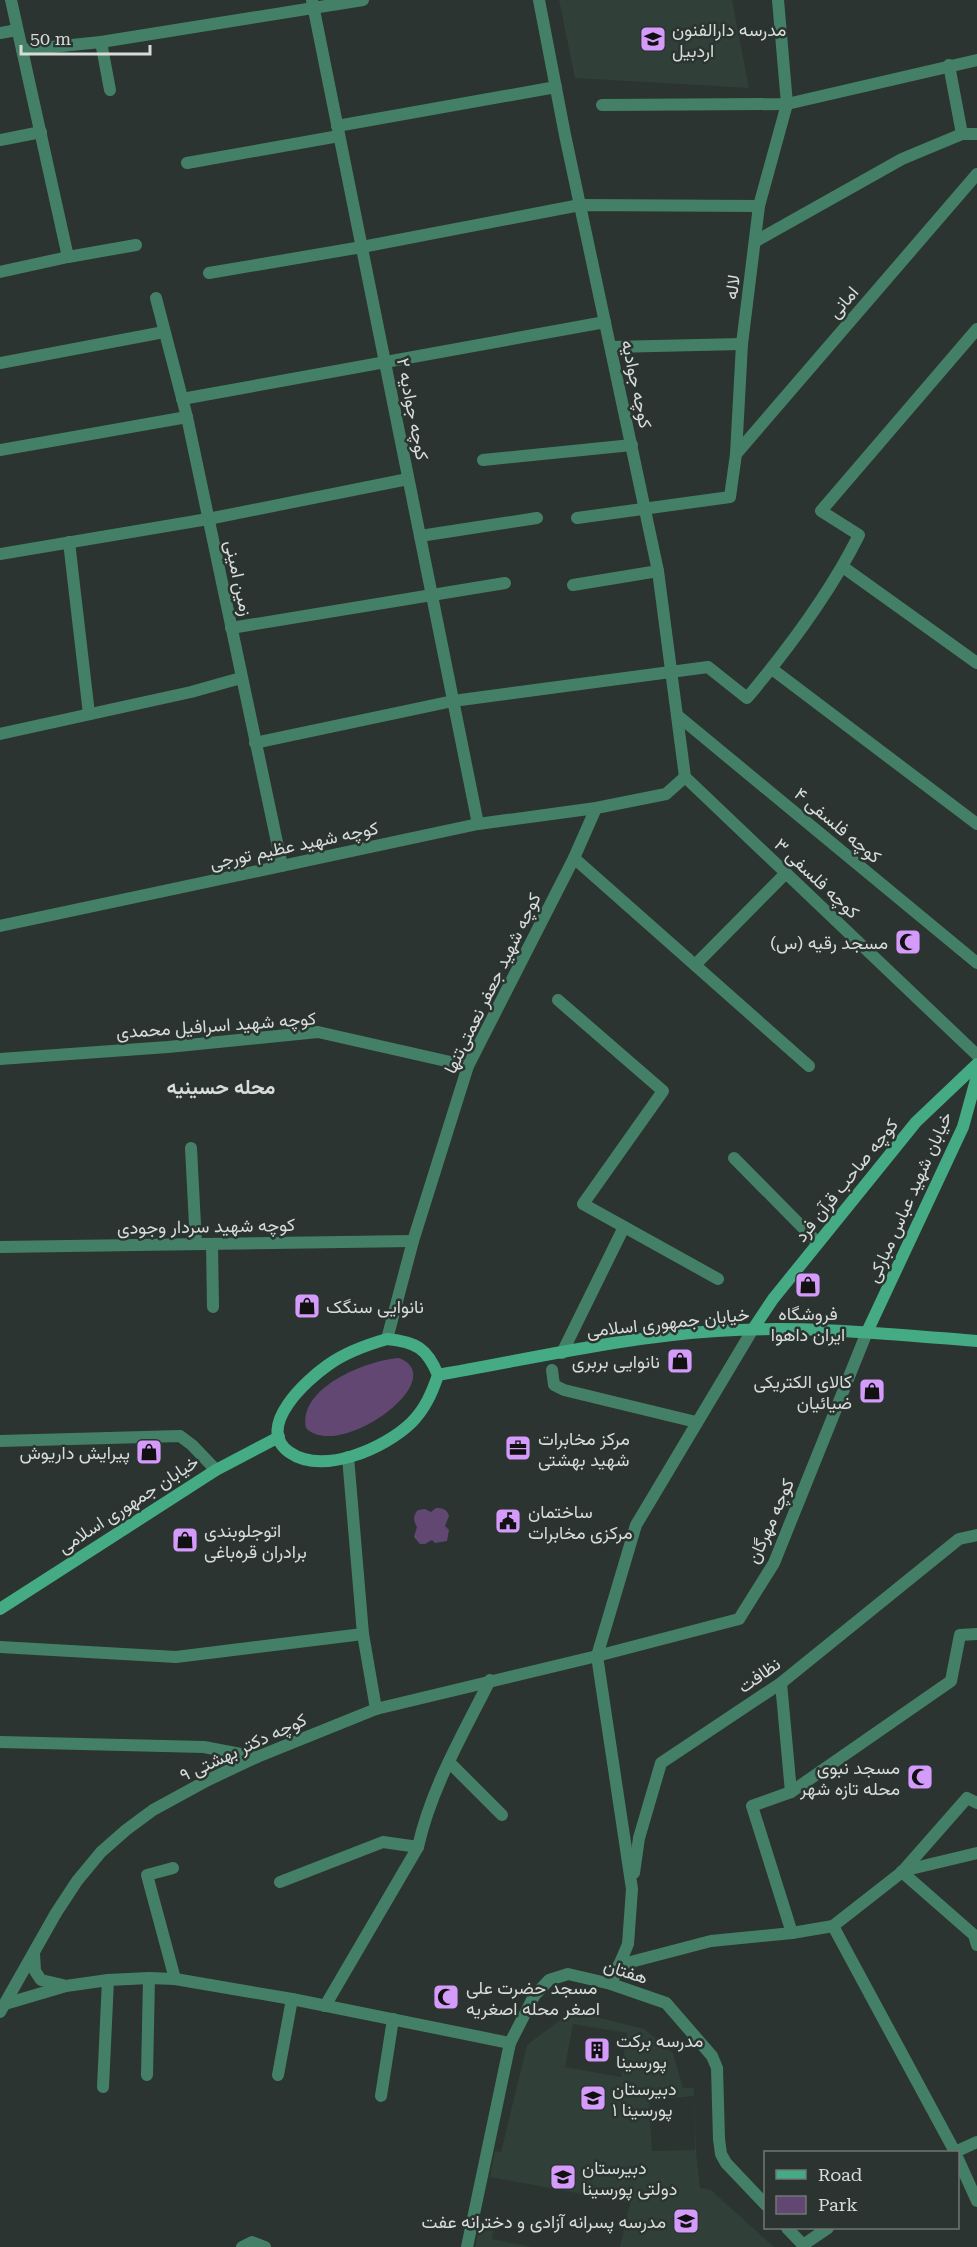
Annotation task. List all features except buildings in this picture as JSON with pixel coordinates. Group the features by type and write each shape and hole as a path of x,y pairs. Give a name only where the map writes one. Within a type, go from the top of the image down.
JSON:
{"main road":[{"name":"کوچه صاحب قرآن فرد","path":"753,1329 772,1299 916,1122 977,1064"},
{"name":"خیابان شهید عباس مبارکی","path":"867,1332 963,1127 977,1076"},
{"name":"خیابان جمهوری اسلامی","path":"438,1375 641,1339 753,1329 867,1332 977,1341"},
{"path":"387,1339 407,1341 426,1351 438,1375 430,1396 412,1422 381,1446 348,1457 318,1461 302,1458 288,1451 279,1437 278,1423 286,1405 301,1387 329,1364 359,1347 387,1339"},
{"name":"خیابان جمهوری اسلامی","path":"0,1609 216,1470 279,1437"}],"street":[{"path":"11,0 68,257"},
{"path":"22,50 101,42 313,4 363,0"},
{"name":"کوچه جوادیه","path":"539,0 658,571 685,777"},
{"name":"لاله","path":"645,507 730,497 736,454 742,344 759,206 787,104 778,0"},
{"name":"کوچه جوادیه ۲","path":"313,4 478,824"},
{"path":"0,33 17,30"},
{"path":"101,42 110,90"},
{"path":"602,105 787,104 977,60"},
{"path":"949,65 962,134"},
{"path":"187,163 556,87"},
{"path":"0,140 41,132"},
{"path":"756,241 902,159 962,134 977,135"},
{"name":"امانی","path":"736,454 977,174"},
{"path":"210,273 362,247 580,205 759,206"},
{"path":"0,272 136,245"},
{"name":"زمین امینی","path":"156,298 187,417 282,866"},
{"path":"182,399 605,322"},
{"path":"255,743 453,701 708,668 747,698 772,669 843,567 859,535 821,511 977,329"},
{"path":"0,363 164,332"},
{"path":"611,347 742,344"},
{"path":"0,450 187,417"},
{"path":"483,459 632,445"},
{"path":"0,554 208,519 408,479"},
{"path":"577,518 645,507"},
{"path":"420,536 537,518"},
{"path":"69,542 89,714"},
{"path":"843,567 977,663"},
{"path":"573,585 658,571"},
{"path":"231,628 505,583"},
{"path":"772,669 977,824"},
{"path":"0,734 191,692 241,678"},
{"name":"کوچه فلسفی ۴","path":"677,715 977,963"},
{"path":"596,808 666,794 685,777"},
{"name":"کوچه فلسفی ۳","path":"685,777 977,1055"},
{"name":"کوچه شهید عظیم تورجی","path":"0,926 478,824 596,808"},
{"name":"کوچه شهید جعفر نعمتی‌تنها","path":"387,1339 413,1241 468,1066 574,858 596,808"},
{"path":"574,858 809,1066"},
{"path":"695,965 786,873"},
{"path":"558,1000 663,1091 583,1204 718,1280"},
{"name":"کوچه شهید اسرافیل محمدی","path":"0,1059 168,1047 318,1032 468,1066"},
{"path":"191,1148 196,1244"},
{"path":"734,1158 818,1243"},
{"path":"562,1353 624,1227"},
{"name":"کوچه شهید سردار وجودی","path":"0,1247 413,1241"},
{"path":"212,1244 213,1306"},
{"path":"611,1984 628,1944 632,1890 597,1656 636,1524 753,1329"},
{"name":"کوچه مهرگان","path":"597,1656 739,1618 774,1563 867,1332"},
{"path":"552,1370 554,1385 564,1390 696,1422"},
{"path":"0,1441 180,1436 216,1470"},
{"path":"348,1457 363,1634 376,1709"},
{"name":"نظافت","path":"632,1890 639,1838 661,1763 781,1683 958,1539 977,1535"},
{"path":"0,1647 176,1657 363,1634"},
{"path":"792,1933 752,1806 791,1792 951,1681 960,1635 977,1634"},
{"name":"کوچه دکتر بهشتی ۹","path":"3,2008 34,1951 77,1881 101,1852 153,1810 257,1757 376,1709 597,1656"},
{"path":"325,2006 418,1847 423,1822 449,1762 490,1680"},
{"path":"781,1683 791,1792"},
{"path":"0,1742 204,1747 257,1757"},
{"path":"449,1762 502,1815"},
{"path":"619,1965 711,1941 792,1933 833,1926 902,1872 967,1798 977,1803"},
{"path":"280,1882 383,1842 418,1847"},
{"path":"902,1872 977,1853"},
{"path":"173,1868 147,1875 175,1979"},
{"path":"902,1872 974,1935 977,1945"},
{"path":"833,1926 954,2151"},
{"path":"34,1951 35,1971 41,1980 66,1986"},
{"name":"هفتان","path":"467,2247 510,2043 534,1996 549,1980 568,1974 611,1984 666,2003 712,2056 717,2068 721,2154 726,2163 764,2204"},
{"path":"147,2075 149,1977"},
{"path":"3,2008 66,1986 149,1977 175,1979 292,1999 510,2043"},
{"path":"103,2087 108,1980"},
{"path":"278,2075 292,1999"},
{"path":"381,2096 393,2019"},
{"path":"957,2151 977,2142"},
{"path":"959,2163 977,2201"},
{"path":"788,2229 804,2246 827,2229"},
{"path":"242,2247 252,2242 265,2247"}],"shaded area":[{"name":"مدرسه دارالفنون اردبیل","path":"559,0 732,0 749,88 575,78"},
{"name":"دبیرستان پورسینا ۱","path":"572,2011 644,2029 673,2053 683,2088 694,2088 700,2188 711,2190 774,2247 620,2247 630,2203 490,2177 495,2151 501,2152 527,2045","holes":["573,2024 627,2033 621,2077 565,2067","694,2096 695,2150 652,2151 649,2100"]},
{"path":"480,2224 494,2227 492,2239 531,2247 475,2247"}],"green space":[{"path":"399,1358 412,1368 412,1383 402,1398 385,1414 364,1426 342,1434 322,1436 306,1428 306,1414 312,1400 323,1389 353,1370"},
{"path":"436,1508 444,1509 449,1516 445,1526 449,1530 447,1541 435,1543 432,1540 420,1544 414,1537 417,1527 414,1520 415,1514 418,1510 425,1509 431,1512"}],"place":[{"name":"مدرسه دارالفنون اردبیل","path":"653,39"},
{"name":"مسجد رقیه (س)","path":"908,942"},
{"name":"فروشگاه ایران داهوا","path":"808,1285"},
{"name":"نانوایی سنگک","path":"307,1306"},
{"name":"نانوایی بربری","path":"680,1361"},
{"name":"کالای الکتریکی ضیائیان","path":"872,1391"},
{"name":"مرکز مخابرات شهید بهشتی","path":"518,1448"},
{"name":"پیرایش داریوش","path":"149,1452"},
{"name":"ساختمان مرکزی مخابرات","path":"508,1521"},
{"name":"اتوجلوبندی برادران قره‌باغی","path":"185,1540"},
{"name":"مسجد نبوی محله تازه شهر","path":"920,1777"},
{"name":"مسجد حضرت علی اصغر محله اصغریه","path":"446,1997"},
{"name":"مدرسه برکت پورسینا","path":"597,2050"},
{"name":"دبیرستان پورسینا ۱","path":"593,2098"},
{"name":"دبیرستان دولتی پورسینا","path":"563,2177"},
{"name":"مدرسه پسرانه آزادی و دخترانه عفت","path":"686,2221"}],"district":[{"name":"محله حسینیه","path":"221,1087"}]}
